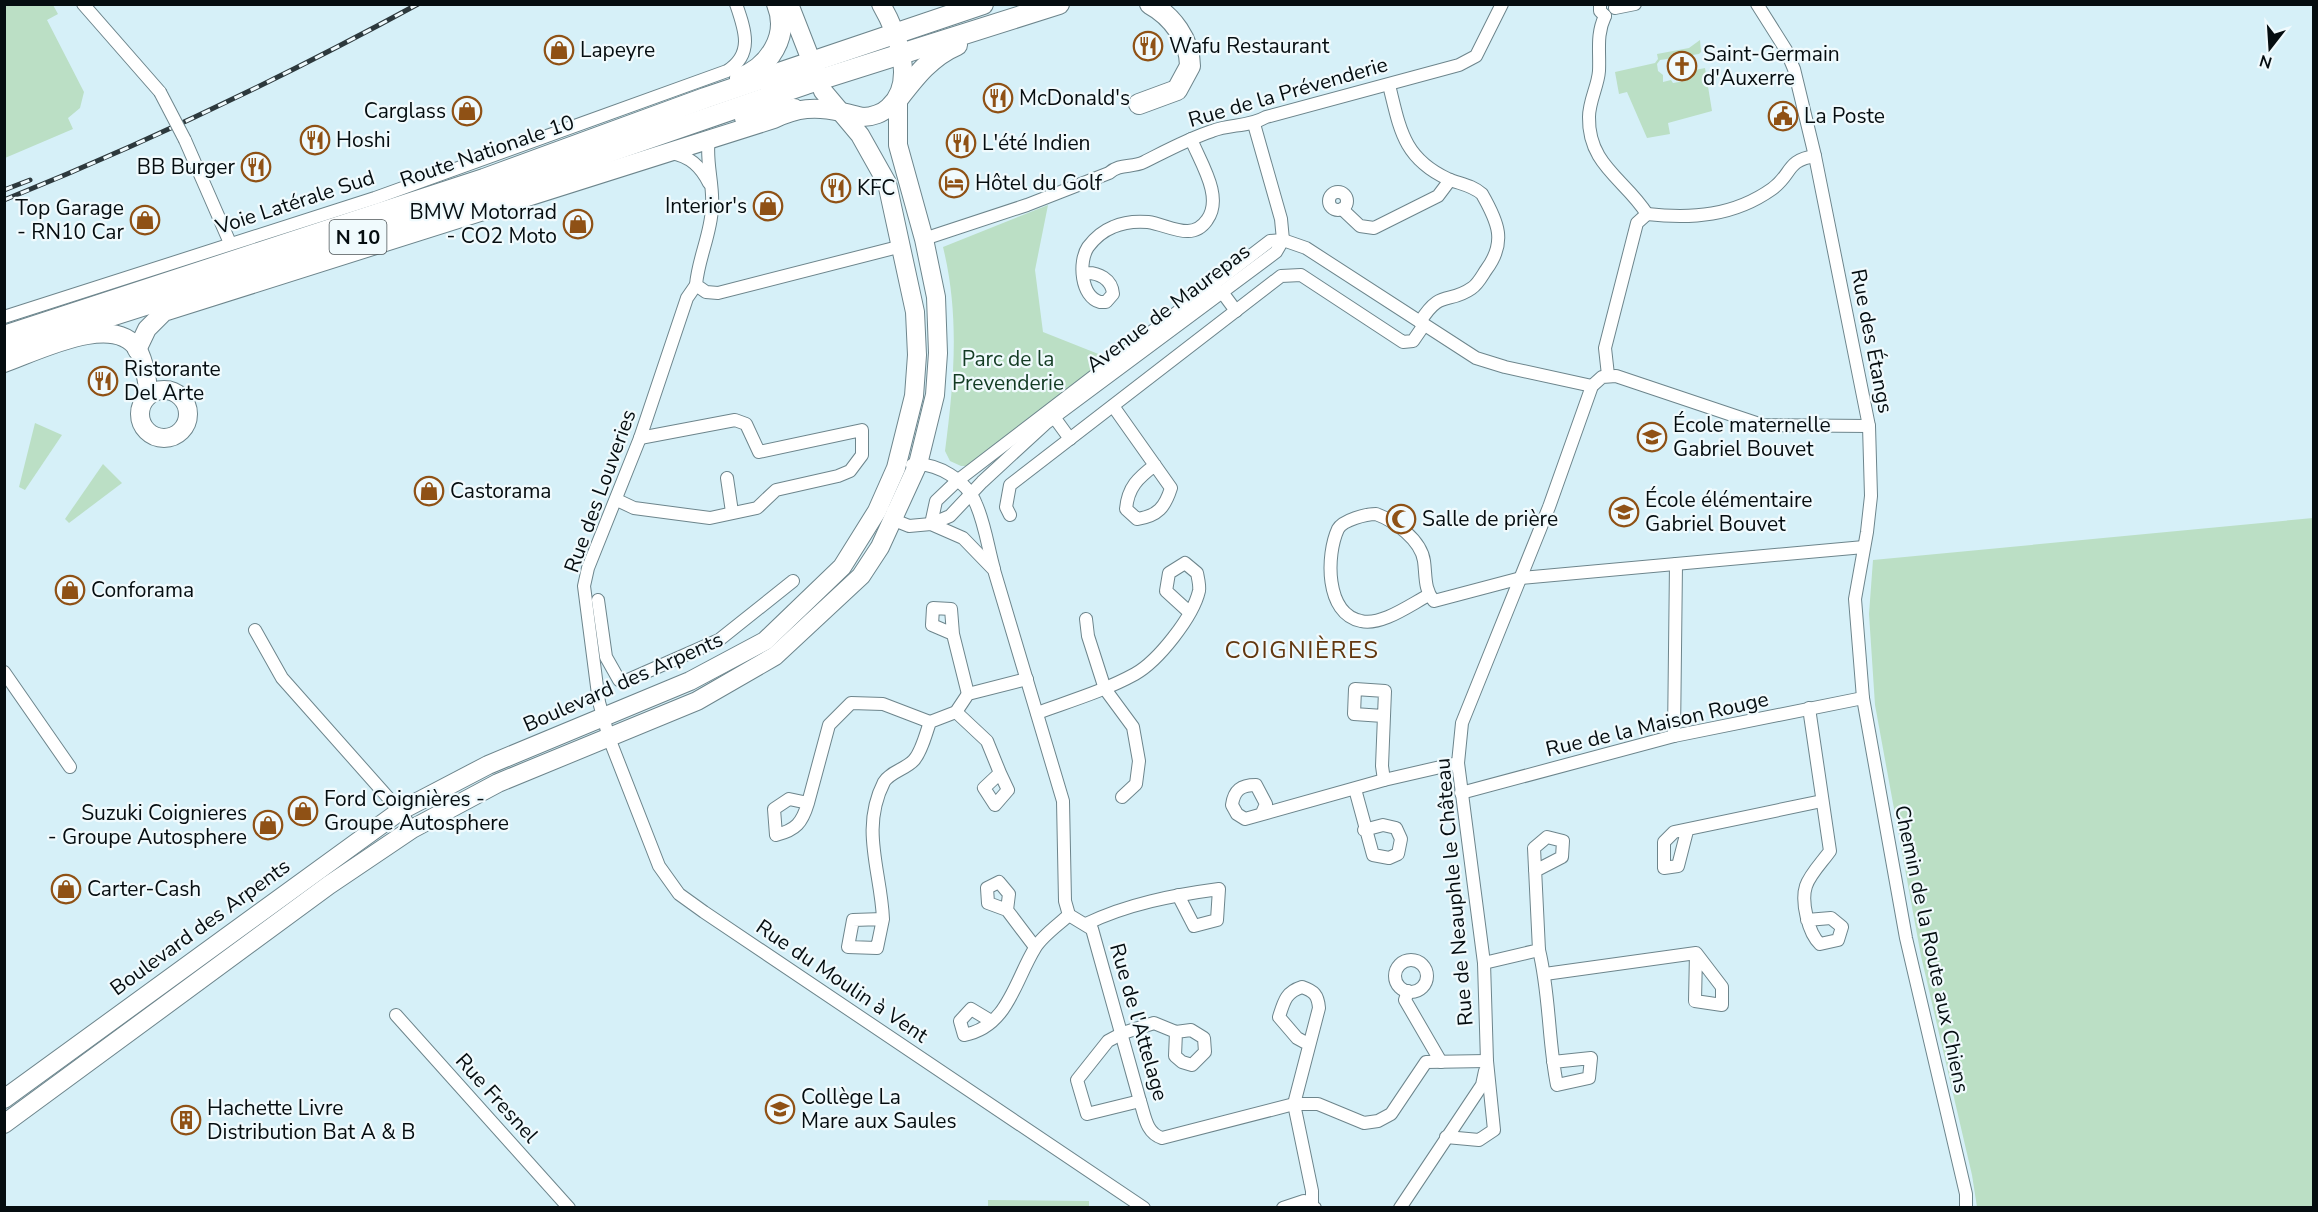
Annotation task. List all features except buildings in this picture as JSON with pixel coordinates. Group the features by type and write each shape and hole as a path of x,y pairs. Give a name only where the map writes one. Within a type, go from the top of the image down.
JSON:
{"main road":[{"path":"705,98 718,86 743,77 770,57 777,45 782,27 777,4"},
{"name":"Route Nationale 10","path":"4,336 484,179 705,98 983,4"},
{"name":"N 10","path":"4,351 415,219 819,81 1059,4"},
{"path":"1139,104 1177,90 1190,66 1181,33 1168,18 1150,4"},
{"path":"898,99 928,63 945,50 977,38 983,29"},
{"path":"710,119 733,121 771,111 794,110"}],"street":[{"path":"83,4 160,92 185,140 230,243"},
{"name":"Voie Latérale Sud","path":"4,317 375,198 727,71 736,65 746,47 746,38 736,4"},
{"name":"Boulevard des Arpents","path":"4,1099 400,812 488,765 690,681 765,641 842,567 877,511 893,476 914,396 918,355 915,312 887,183 877,161 860,135 823,91 789,4"},
{"name":"Boulevard des Arpents","path":"4,1124 329,885 412,829 498,783 697,701 775,656 861,576 880,548 918,464 935,395 938,353 936,297 924,239 898,145 898,99 903,72 901,54 881,4"},
{"name":"Rue de la Prévenderie","path":"924,239 1027,206 1115,168 1144,162 1191,139 1231,126 1254,124 1266,117 1459,65 1476,56 1502,4"},
{"path":"1635,4 1615,6 1613,14 1601,8 1598,31 1599,73 1589,115 1591,130 1606,169 1630,190 1647,214 1671,218 1722,213 1773,188 1796,160 1815,156"},
{"name":"Rue des Étangs","path":"1758,4 1786,50 1794,69 1815,156 1869,426 1871,496 1855,599 1863,698"},
{"path":"1010,515 1006,507 1010,485 1281,276 1301,275 1403,342 1413,341 1432,304 1467,291 1476,284 1492,263 1499,247 1498,230 1482,194 1477,189 1450,180 1420,162 1409,150 1401,134 1389,85"},
{"path":"137,350 155,318 164,312 185,308 481,210 774,119 794,110 809,107 864,117 885,111 898,99"},
{"path":"1254,124 1281,219 1283,240 1306,248 1482,360 1592,386 1602,376 1616,376 1762,425 1869,426"},
{"path":"709,138 707,152 712,189 711,219 697,269 696,285 705,292 718,293 902,246"},
{"path":"1084,273 1083,262 1088,247 1111,228 1139,221 1191,232 1205,223 1212,211 1214,196 1191,139"},
{"path":"667,152 681,154 694,162 703,172 712,189"},
{"path":"1342,209 1360,226 1374,228 1438,196 1450,180"},
{"path":"1608,375 1605,348 1637,224 1647,214"},
{"name":"Avenue de Maurepas","path":"932,524 950,516 970,494 1054,417 1276,252 1283,240"},
{"name":"Avenue de Maurepas","path":"932,524 936,501 957,481 1270,241 1283,240"},
{"name":"Rue des Louveries","path":"602,717 600,657 585,586 588,568 640,438 687,298 696,285"},
{"path":"1222,292 1236,311"},
{"path":"173,392 161,390 149,395 141,409 142,422 149,433 169,438 181,431 188,418 187,405 173,392 161,381 152,365 150,351 158,329 185,308"},
{"path":"4,363 91,333 107,332 124,338 137,350 149,395"},
{"name":"Rue de Neauphle le Château","path":"1446,1137 1479,1140 1494,1130 1487,1061 1485,963 1458,763 1462,723 1570,452 1592,386"},
{"path":"1113,406 1155,465"},
{"path":"1054,417 1070,439"},
{"path":"617,500 634,508 710,518 757,508 776,490 838,476 850,471 862,455 862,430 759,452 746,424 735,420 640,438"},
{"path":"991,1021 1014,994 1035,946 1069,915 1065,901 1063,801 977,507 970,494 937,466 918,464 893,476 894,520 909,526 932,524 963,538 994,570"},
{"path":"727,477 732,512"},
{"path":"1429,595 1372,621 1360,621 1349,616 1338,603 1331,585 1330,566 1339,528 1344,524 1376,514 1418,542 1424,559 1429,595 1434,601 1521,578 1864,547"},
{"path":"1674,736 1677,564"},
{"path":"598,600 600,657 619,680 628,680 719,640 792,581"},
{"path":"1037,713 1105,688 1138,672 1179,632 1189,612"},
{"path":"1086,619 1088,636 1105,688 1132,727 1139,761 1136,784 1122,797"},
{"path":"255,630 282,678 400,812 412,829"},
{"path":"953,634 968,694"},
{"path":"4,672 69,767"},
{"path":"808,803 829,725 851,703 883,704 930,722 956,712 968,694 1027,679"},
{"name":"Rue de la Maison Rouge","path":"1461,793 1674,736 1863,698"},
{"name":"Chemin de la Route aux Chiens","path":"1863,698 1906,938 1965,1194 1966,1208"},
{"path":"1807,920 1806,887 1830,851 1809,708"},
{"path":"956,712 987,741 999,773"},
{"path":"1383,716 1384,780"},
{"name":"Rue du Moulin à Vent","path":"602,717 651,850 659,866 680,894 1144,1208"},
{"path":"883,919 882,887 871,844 874,809 885,780 914,760 930,722"},
{"path":"1262,813 1288,808 1384,780 1458,763"},
{"path":"1355,789 1364,830"},
{"path":"1687,831 1822,801"},
{"path":"1535,872 1539,950 1545,975 1553,1062"},
{"path":"1086,924 1105,915 1178,895"},
{"path":"1007,910 1035,946"},
{"name":"Rue de l'Attelage","path":"1069,915 1092,929 1123,1033 1140,1101 1149,1129 1154,1136 1162,1138 1294,1104 1318,1104 1364,1123 1378,1121 1391,1114 1426,1062 1487,1061"},
{"path":"1485,963 1539,950"},
{"path":"1545,975 1696,953"},
{"path":"1408,991 1405,1000 1441,1062"},
{"name":"Rue Fresnel","path":"396,1015 569,1208"},
{"path":"1140,1101 1088,1114 1077,1080 1108,1041 1123,1033 1154,1023 1176,1032"},
{"path":"1308,1044 1294,1104 1313,1206"},
{"path":"1400,1208 1482,1085 1487,1061"},
{"path":"1283,1208 1304,1201 1313,1206"}],"green space":[{"path":"5,4 53,5 58,14 47,20 84,92 80,108 68,118 73,129 5,158"},
{"path":"1700,40 1701,52 1699,54 1660,60 1657,64 1658,71 1663,75 1663,82 1671,80 1673,83 1685,81 1685,72 1705,68 1712,111 1668,123 1670,134 1647,138 1627,92 1619,94 1615,72 1655,63 1658,59 1657,54 1689,48"},
{"name":"Parc de la Prevenderie","path":"1048,205 1035,270 1043,332 1111,359 969,466 961,466 950,461 945,451 954,349 952,298 943,247"},
{"path":"35,423 62,435 25,490 19,487"},
{"path":"103,464 122,483 69,523 65,519"},
{"path":"2313,518 2313,1207 1977,1207 1972,1175 1921,956 1875,705 1869,614 1873,560"},
{"path":"988,1200 1089,1201 1089,1207 988,1207"}],"railway":[{"path":"4,200 110,156 214,108 418,4"},
{"path":"4,190 30,180"}],"place":[{"name":"Wafu Restaurant","path":"1148,46"},
{"name":"Lapeyre","path":"559,50"},
{"name":"Saint-Germain d'Auxerre","path":"1682,66"},
{"name":"McDonald's","path":"998,98"},
{"name":"Carglass","path":"467,111"},
{"name":"La Poste","path":"1783,116"},
{"name":"Hoshi","path":"315,140"},
{"name":"L'été Indien","path":"961,143"},
{"name":"BB Burger","path":"256,167"},
{"name":"Hôtel du Golf","path":"954,183"},
{"name":"KFC","path":"836,188"},
{"name":"Interior's","path":"768,206"},
{"name":"Top Garage - RN10 Car","path":"145,220"},
{"name":"BMW Motorrad - CO2 Moto","path":"578,224"},
{"name":"Ristorante Del Arte","path":"103,381"},
{"name":"École maternelle Gabriel Bouvet","path":"1652,437"},
{"name":"Castorama","path":"429,491"},
{"name":"École élémentaire Gabriel Bouvet","path":"1624,512"},
{"name":"Salle de prière","path":"1401,519"},
{"name":"Conforama","path":"70,590"},
{"name":"Ford Coignières - Groupe Autosphere","path":"303,811"},
{"name":"Suzuki Coignieres - Groupe Autosphere","path":"268,825"},
{"name":"Carter-Cash","path":"66,889"},
{"name":"Collège La Mare aux Saules","path":"780,1109"},
{"name":"Hachette Livre Distribution Bat A & B","path":"186,1120"}],"district":[{"name":"COIGNIÈRES","path":"1302,650"}]}
